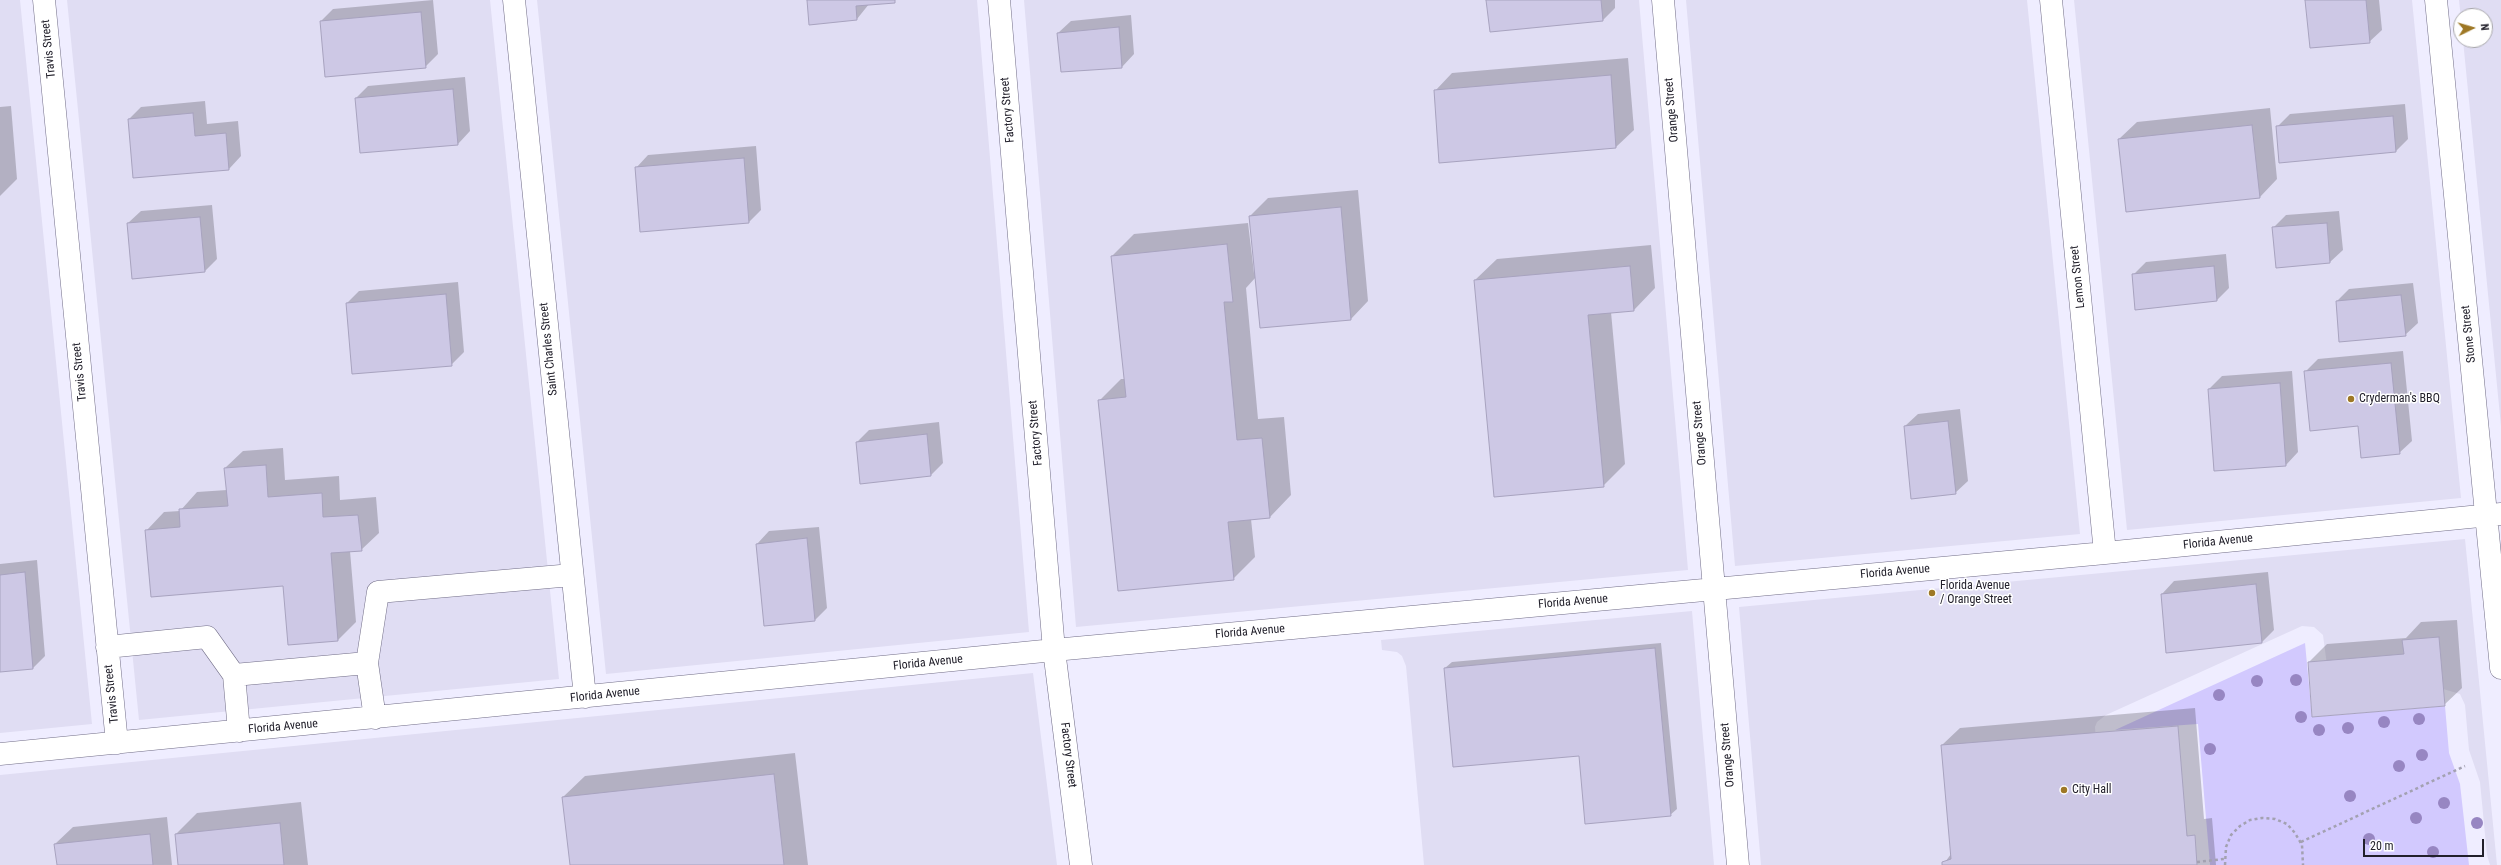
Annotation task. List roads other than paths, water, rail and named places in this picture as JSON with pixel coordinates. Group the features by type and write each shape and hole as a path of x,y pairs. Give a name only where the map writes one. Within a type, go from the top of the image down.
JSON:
{"street":[{"name":"Travis Street","path":"44,0 117,743"},
{"name":"Saint Charles Street","path":"514,0 585,697"},
{"name":"Factory Street","path":"999,0 1054,650 1081,865"},
{"name":"Orange Street","path":"1663,0 1738,865"},
{"name":"Lemon Street","path":"2050,0 2105,553"},
{"name":"Stone Street","path":"2436,0 2493,515 2501,668"},
{"name":"Florida Avenue","path":"0,754 1054,650 2105,553 2493,515"},
{"path":"375,718 367,663 378,592 572,574"},
{"path":"107,647 207,637 234,675 239,731"},
{"path":"234,675 367,663"}],"place":[{"name":"Cryderman's BBQ","path":"2351,399"},
{"name":"Florida Avenue / Orange Street","path":"1932,593"},
{"name":"City Hall","path":"2064,790"}]}
